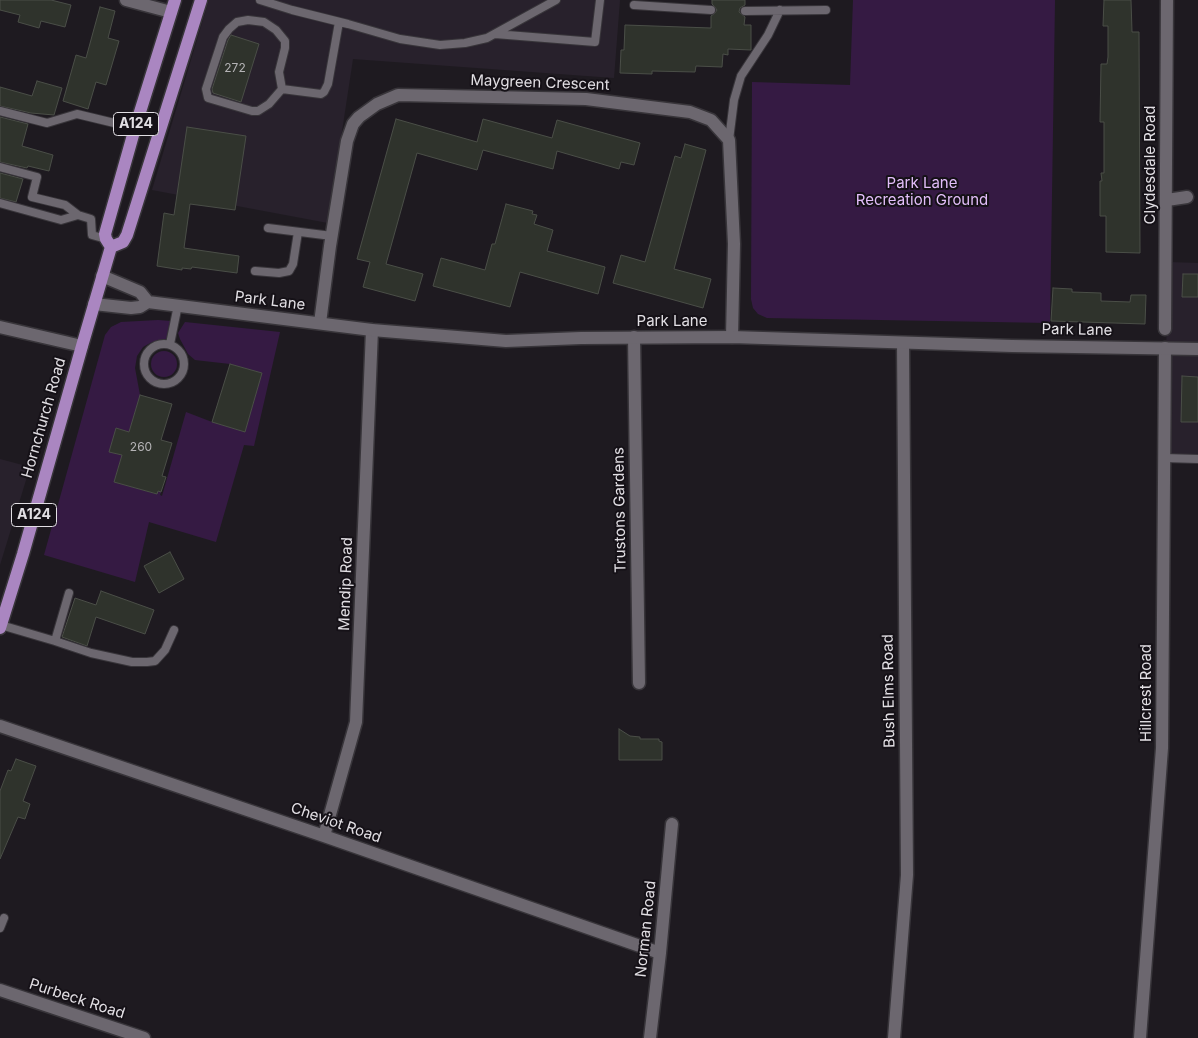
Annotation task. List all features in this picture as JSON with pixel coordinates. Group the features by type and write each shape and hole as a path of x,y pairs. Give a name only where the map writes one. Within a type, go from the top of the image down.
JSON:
{"main road":[{"name":"A124","path":"109,243 123,242 127,235 201,0"},
{"name":"Hornchurch Road","path":"0,626 24,554 102,276 109,243 105,234 135,128 173,6"}],"street":[{"path":"126,0 173,6"},
{"name":"Clydesdale Road","path":"1166,329 1167,0"},
{"name":"Maygreen Crescent","path":"320,323 347,142 353,124 377,104 398,95 586,99 690,112 711,120 729,140"},
{"path":"729,140 734,244 732,337"},
{"path":"1167,200 1187,197"},
{"path":"102,276 140,292 148,302"},
{"name":"Park Lane","path":"94,304 132,308 140,307 148,302 372,330 506,341 732,337 811,338 903,343 1198,349"},
{"path":"0,327 82,346"},
{"name":"Mendip Road","path":"324,836 356,722 372,330"},
{"name":"Trustons Gardens","path":"634,338 639,683"},
{"name":"Bush Elms Road","path":"894,1038 907,875 903,343"},
{"name":"Hillcrest Road","path":"1140,1038 1162,748 1165,348"},
{"name":"Cheviot Road","path":"0,726 660,953"},
{"name":"Norman Road","path":"650,1038 672,824"},
{"name":"Purbeck Road","path":"0,990 144,1038"}],"lane":[{"path":"260,0 400,39 440,45 465,43 487,38 556,0"},
{"path":"495,34 595,42 600,0"},
{"path":"634,5 712,10"},
{"path":"729,140 734,100 741,76 768,35 780,10"},
{"path":"745,11 826,10"},
{"path":"258,20 264,22 276,30 285,41 279,72 282,89 269,104 258,111 252,111 208,98 206,89 224,36 237,22 258,20"},
{"path":"282,89 321,94 324,92 328,84 339,22"},
{"path":"0,111 47,123 77,114 135,128"},
{"path":"0,167 37,177 32,197 65,205 78,215 90,219 92,235 109,243"},
{"path":"0,203 62,220 78,215"},
{"path":"268,228 332,236"},
{"path":"256,271 280,273 289,271 293,264 298,232"},
{"path":"170,344 178,305"},
{"path":"170,344 176,347 184,358 183,371 180,377 169,384 156,382 146,373 144,367 147,354 157,345 170,344"},
{"path":"1164,458 1198,459"},
{"path":"55,641 69,594"},
{"path":"0,626 90,653 132,662 155,661 165,650 174,630"},
{"path":"0,928 4,918"}],"shaded area":[{"path":"209,0 620,0 614,78 353,59 328,223 152,190"},
{"path":"1168,262 1198,263 1198,459 1164,458"},
{"path":"0,459 30,467 0,565"}],"green space":[{"name":"Park Lane Recreation Ground","path":"853,0 1055,0 1050,323 767,318 758,314 753,308 751,299 752,82 850,85"},
{"path":"171,321 168,336 166,339 152,342 143,347 137,356 135,368 140,395 129,432 116,428 110,452 122,455 114,482 156,494 158,491 161,492 160,495 162,496 186,412 245,432 262,373 230,364 195,360 188,354 178,333 185,322 280,332 254,446 244,445 216,542 149,522 135,582 44,555 105,335 111,327 121,322"},
{"path":"164,351 173,355 177,364 173,373 164,377 155,373 151,364 155,355"}],"building":[{"path":"0,0 51,0 71,5 65,27 41,21 39,28 18,22 20,15 0,10"},
{"path":"712,0 745,0 745,5 740,8 739,12 745,17 744,25 751,25 751,50 728,49 728,55 723,54 722,67 696,66 695,72 652,71 652,74 620,73 621,50 624,50 625,25 711,28 711,16 717,10 712,4"},
{"path":"1104,0 1131,0 1132,32 1139,32 1140,253 1106,252 1106,216 1100,216 1100,181 1102,181 1101,173 1104,173 1104,122 1100,122 1101,64 1107,64 1108,57 1108,26 1103,26"},
{"path":"100,7 115,11 108,38 119,41 106,85 96,82 88,109 63,101 76,55 86,58"},
{"path":"231,35 259,44 241,102 213,93 212,89"},
{"path":"37,81 62,88 54,115 31,113 0,106 0,87 32,96"},
{"path":"0,117 28,124 22,146 53,155 49,171 0,162"},
{"path":"396,119 477,142 483,119 552,138 557,120 640,143 634,165 621,162 619,169 557,151 553,169 483,150 477,170 417,153 386,264 423,274 415,301 363,287 370,262 357,259"},
{"path":"187,127 246,136 235,210 190,204 184,248 239,256 237,273 192,267 191,269 182,268 182,270 157,266 164,213 174,215"},
{"path":"685,144 706,150 674,269 711,279 703,308 613,283 621,255 645,262 675,156 681,158"},
{"path":"0,173 23,179 16,202 0,198"},
{"path":"506,204 533,211 532,214 537,215 534,224 553,230 547,251 605,267 598,294 520,272 510,307 433,286 441,258 485,270 492,244 495,244"},
{"path":"1183,274 1198,274 1198,297 1182,297"},
{"path":"1053,288 1072,289 1072,292 1101,293 1101,301 1130,302 1131,295 1146,295 1145,324 1051,321"},
{"path":"230,364 262,373 245,432 212,422"},
{"path":"1182,376 1198,377 1198,422 1181,422"},
{"path":"140,395 172,404 161,440 172,443 162,476 166,477 161,492 158,491 157,494 114,482 122,455 109,452 116,428 129,432"},
{"path":"170,552 184,579 159,593 144,566"},
{"path":"101,591 154,610 145,634 96,617 87,646 62,637 75,598 96,605"},
{"path":"619,729 630,736 640,737 640,739 659,739 662,742 662,760 619,760"},
{"path":"16,759 36,766 23,801 30,804 25,819 18,817 0,859 0,791 8,770 11,771"}]}
